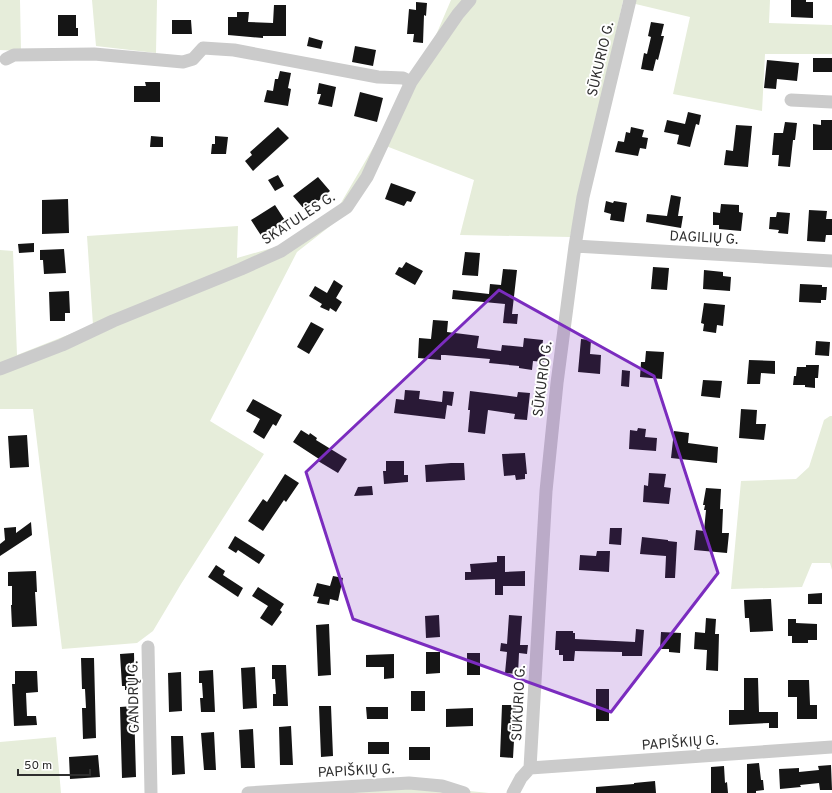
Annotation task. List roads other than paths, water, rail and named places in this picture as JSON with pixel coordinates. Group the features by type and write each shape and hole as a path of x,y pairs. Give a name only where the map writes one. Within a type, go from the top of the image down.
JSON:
{"street":[{"name":"SKATULĖS G.","path":"0,369 62,345 113,321 241,269 281,251 342,211 347,207 367,177 411,82 458,14 470,0"},
{"name":"SŪKURIO G.","path":"530,768 547,484 557,383 583,197 630,0"},
{"path":"6,59 14,55 94,54 183,62 193,59 203,48 234,50 378,77 403,78 411,82"},
{"path":"791,100 832,102"},
{"name":"DAGILIŲ G.","path":"575,246 832,261"},
{"name":"GANDRŲ G.","path":"148,647 151,793"},
{"name":"PAPIŠKIŲ G.","path":"530,768 832,747"},
{"path":"513,793 521,778 530,768"},
{"name":"PAPIŠKIŲ G.","path":"248,793 409,783 442,786 464,793"}]}
